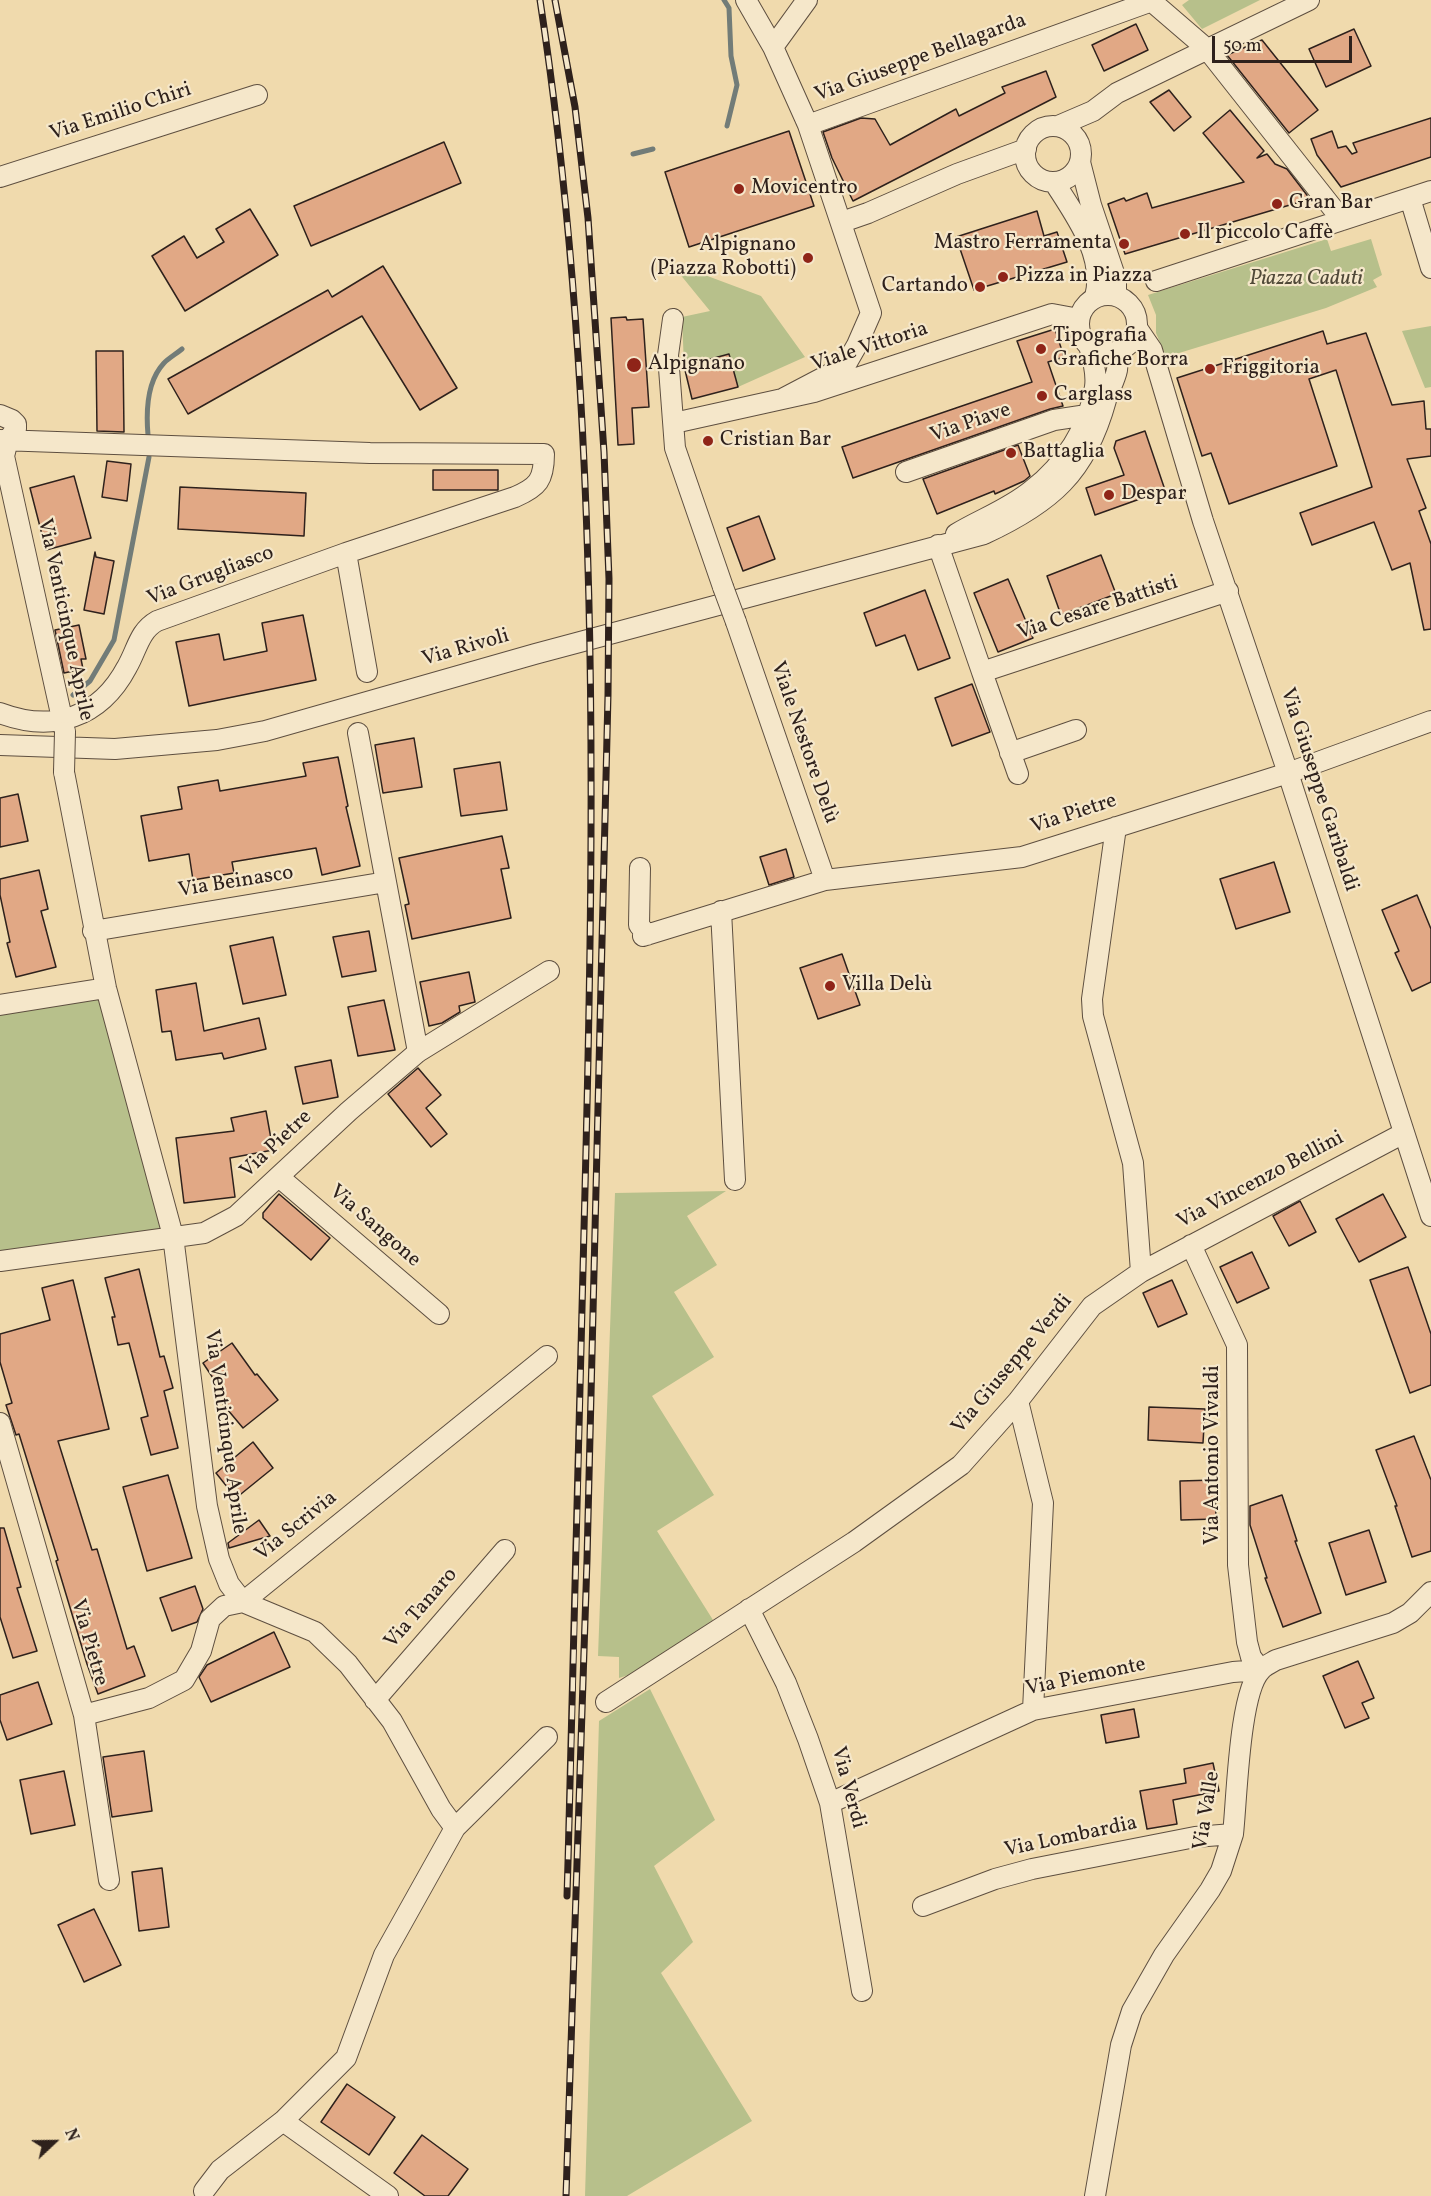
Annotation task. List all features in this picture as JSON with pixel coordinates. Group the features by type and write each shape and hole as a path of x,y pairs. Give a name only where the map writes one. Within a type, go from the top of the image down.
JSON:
{"street":[{"path":"746,0 773,47 808,125 871,313 845,366 784,398"},
{"path":"773,47 807,0"},
{"path":"1093,111 1072,175 1054,182 1037,177 1030,170 1026,160 1026,149 1035,133 1043,128 1058,126 1093,111 1117,93 1309,0"},
{"path":"1151,1 1208,49 1342,220"},
{"name":"Via Giuseppe Bellagarda","path":"808,125 1151,1"},
{"name":"Via Emilio Chiri","path":"0,177 256,95"},
{"path":"1058,126 1068,130 1080,152 1091,205 1116,279 1116,296"},
{"path":"842,222 957,174 1026,149"},
{"path":"1054,182 1074,213 1097,264 1098,285 1095,297"},
{"path":"1155,281 1431,191"},
{"path":"1410,198 1431,268"},
{"path":"1116,296 1131,306 1137,320 1128,341 1103,352 1089,346 1080,332 1079,319 1083,307 1095,297 1116,296"},
{"name":"Viale Vittoria","path":"674,423 814,392 1052,314 1079,319"},
{"path":"673,319 669,355 674,423"},
{"name":"Via Giuseppe Garibaldi","path":"1128,341 1161,380 1203,520 1288,773 1431,1216"},
{"name":"Via Rivoli","path":"0,745 115,749 216,740 265,731 984,534 1015,520 1041,504 1066,480 1085,456 1098,428 1116,370 1128,341"},
{"path":"857,345 883,368"},
{"name":"Via Rivoli","path":"938,545 1031,491 1070,450 1085,423 1095,386 1095,366 1089,346"},
{"path":"0,414 16,424 16,429 4,440"},
{"name":"Via Piave","path":"906,472 1054,420 1087,415"},
{"name":"Viale Nestore Delù","path":"674,423 675,448 825,880"},
{"name":"Via Grugliasco","path":"4,440 370,453 544,454 544,472 538,483 515,497 346,553 178,613 148,626 126,669 112,688 86,712 64,726"},
{"name":"Via Venticinque Aprile","path":"4,440 4,456 64,726 64,772 93,931 106,988 173,1236 207,1506 219,1559 229,1584 243,1602"},
{"path":"938,545 1018,774"},
{"path":"346,553 368,672"},
{"name":"Via Cesare Battisti","path":"982,672 1228,591"},
{"path":"0,713 29,721 64,726"},
{"name":"Via Pietre","path":"640,868 639,925 645,935 825,880 1022,857 1288,773 1431,721"},
{"path":"1010,753 1076,730"},
{"path":"358,733 418,1052"},
{"path":"1116,827 1093,1007 1133,1163 1141,1272"},
{"name":"Via Beinasco","path":"93,931 386,882"},
{"path":"721,911 735,1180"},
{"name":"Via Pietre","path":"0,1261 204,1233 236,1216 418,1052 549,971"},
{"path":"0,1005 106,988"},
{"name":"Via Vincenzo Bellini","path":"1141,1272 1404,1133"},
{"name":"Via Sangone","path":"279,1177 439,1314"},
{"name":"Via Antonio Vivaldi","path":"1191,1245 1237,1345 1238,1565 1247,1642 1251,1657 1261,1670"},
{"name":"Via Giuseppe Verdi","path":"606,1702 854,1542 961,1465 1018,1401 1092,1306 1141,1272"},
{"name":"Via Scrivia","path":"84,1715 149,1698 184,1680 201,1651 210,1619 224,1606 243,1602 547,1356"},
{"path":"1018,1401 1043,1503 1033,1710"},
{"name":"Via Pietre","path":"0,1423 84,1715 109,1880"},
{"name":"Via Tanaro","path":"375,1700 505,1550"},
{"path":"1261,1670 1276,1660 1392,1623 1410,1613 1431,1592"},
{"path":"243,1602 315,1632 348,1665 392,1722 441,1809 456,1828"},
{"name":"Via Verdi","path":"749,1609 786,1683 830,1803 862,1992"},
{"name":"Via Piemonte","path":"830,1803 1033,1710 1233,1672 1261,1670"},
{"name":"Via Valle","path":"1095,2196 1121,2045 1132,2011 1164,1955 1210,1890 1225,1862 1233,1834 1245,1707 1251,1687 1261,1670"},
{"path":"204,2191 220,2170 283,2121 346,2058 384,1955 456,1828 547,1737"},
{"name":"Via Lombardia","path":"923,1906 995,1879 1032,1869 1195,1837 1233,1834"},
{"path":"283,2121 388,2196"}],"green space":[{"path":"1189,0 1260,0 1202,29 1182,5"},
{"name":"Piazza Caduti","path":"1327,239 1331,251 1371,239 1382,275 1373,280 1377,287 1326,308 1166,357 1156,333 1156,315 1148,295"},
{"path":"670,262 761,296 805,357 738,387 729,354 684,366 682,317 710,311"},
{"path":"1431,326 1431,387 1425,388 1402,331"},
{"path":"108,998 173,1236 0,1252 0,1015"},
{"path":"726,1191 687,1216 717,1265 674,1292 714,1357 652,1396 714,1495 657,1531 713,1620 635,1673 619,1678 619,1657 598,1656 615,1193"},
{"path":"650,1689 715,1820 654,1866 693,1942 661,1973 752,2121 627,2196 585,2196 599,1721"}],"building":[{"path":"1136,24 1148,50 1104,71 1092,45"},
{"path":"1354,29 1371,66 1326,87 1309,49"},
{"path":"1262,40 1318,110 1289,133 1227,55"},
{"path":"1046,71 1056,97 853,201 832,158 823,132 861,118 875,119 890,145 956,109 959,116 1005,93 1002,87"},
{"path":"1169,90 1191,117 1174,131 1150,102"},
{"path":"1230,110 1264,151 1257,158 1267,154 1275,164 1287,169 1310,199 1125,254 1108,204 1124,198 1126,201 1147,193 1152,208 1244,182 1203,133"},
{"path":"1431,118 1431,157 1341,187 1317,155 1311,139 1332,131 1338,148 1346,146 1352,154 1357,152 1353,143"},
{"name":"Movicentro","path":"789,131 814,206 689,247 665,172"},
{"path":"444,142 461,183 311,246 294,206"},
{"path":"250,209 278,255 185,311 152,256 184,236 197,258 224,242 216,229"},
{"path":"1037,211 1044,236 1057,232 1067,262 974,290 956,237"},
{"path":"383,266 457,388 420,410 362,316 188,414 168,379 328,290 332,297"},
{"path":"626,317 627,320 643,319 649,407 632,408 634,444 618,445 611,318"},
{"path":"1055,329 1064,357 1048,362 1063,406 853,478 842,447 1032,382 1017,341"},
{"path":"1323,331 1327,344 1366,333 1392,405 1424,401 1426,429 1431,429 1431,456 1407,459 1426,508 1419,511 1431,544 1431,629 1424,630 1410,563 1392,570 1374,522 1312,545 1300,513 1372,487 1336,370 1309,379 1337,466 1229,504 1211,453 1202,456 1177,378"},
{"path":"96,351 123,351 124,432 97,431"},
{"path":"729,354 738,387 692,399 684,366"},
{"path":"1145,431 1165,490 1095,515 1086,488 1124,475 1114,448 1116,441"},
{"path":"1018,445 1030,476 995,494 994,491 937,514 923,479"},
{"path":"107,461 131,464 127,501 102,497"},
{"path":"433,470 498,470 498,490 433,490"},
{"path":"74,476 91,538 46,550 30,488"},
{"path":"180,487 306,493 304,536 178,529"},
{"path":"759,516 775,559 743,571 727,528"},
{"path":"95,552 96,557 114,561 104,614 84,610"},
{"path":"1101,555 1116,594 1061,615 1047,576"},
{"path":"1008,579 1033,638 998,652 974,593"},
{"path":"925,590 950,658 918,670 905,635 876,646 864,613"},
{"path":"303,615 316,680 189,706 176,642 219,634 224,660 267,651 262,623"},
{"path":"79,625 86,659 81,659 83,669 64,673 55,630"},
{"path":"972,684 990,732 952,746 935,698"},
{"path":"414,738 422,787 383,793 375,745"},
{"path":"338,757 348,806 346,807 360,866 322,875 316,848 232,862 234,873 193,880 189,854 149,861 141,816 182,809 178,787 218,780 220,791 306,776 303,763"},
{"path":"500,762 507,810 461,816 454,769"},
{"path":"18,794 28,841 0,847 0,798"},
{"path":"502,836 509,868 501,869 511,918 412,939 405,905 409,904 399,858"},
{"path":"786,849 794,877 769,885 760,857"},
{"path":"1274,862 1290,912 1236,929 1220,879"},
{"path":"39,870 48,909 41,911 56,967 16,977 7,943 10,942 0,895 0,879"},
{"path":"1417,895 1431,929 1431,982 1412,991 1395,953 1399,951 1382,910"},
{"path":"369,931 376,971 342,977 333,937"},
{"path":"273,937 286,995 243,1004 230,946"},
{"name":"Villa Delù","path":"842,954 860,1005 818,1019 800,968"},
{"path":"469,972 475,1002 459,1006 460,1012 442,1023 429,1026 420,982"},
{"path":"196,983 204,1031 259,1018 266,1049 224,1059 222,1053 176,1060 171,1031 162,1032 156,990"},
{"path":"384,1000 395,1050 358,1056 348,1007"},
{"path":"331,1060 338,1097 303,1104 295,1067"},
{"path":"418,1068 441,1095 426,1108 447,1134 431,1147 388,1094"},
{"path":"266,1111 273,1150 230,1158 235,1197 184,1203 176,1138 234,1131 231,1118"},
{"path":"279,1194 330,1238 311,1260 263,1218 263,1213"},
{"path":"1383,1194 1406,1237 1359,1262 1336,1219"},
{"path":"1300,1201 1316,1232 1289,1246 1273,1216"},
{"path":"1252,1252 1269,1288 1237,1303 1220,1267"},
{"path":"1408,1267 1431,1334 1431,1385 1410,1393 1370,1280"},
{"path":"139,1269 160,1357 164,1356 173,1388 164,1391 178,1448 151,1455 141,1418 148,1416 129,1343 118,1345 112,1317 115,1317 105,1278"},
{"path":"73,1280 109,1429 58,1441 92,1550 97,1549 127,1649 134,1646 145,1676 98,1694 87,1664 19,1434 16,1435 6,1405 12,1403 0,1362 0,1334 50,1320 42,1288"},
{"path":"1172,1280 1187,1314 1158,1327 1143,1293"},
{"path":"232,1343 255,1375 257,1374 278,1400 243,1428 222,1403 227,1399 203,1363"},
{"path":"1149,1407 1205,1409 1203,1443 1148,1440"},
{"path":"1414,1436 1431,1480 1431,1551 1412,1557 1395,1506 1397,1506 1376,1450"},
{"path":"253,1442 273,1468 236,1498 216,1473"},
{"path":"168,1475 192,1558 147,1571 123,1487"},
{"path":"1215,1480 1216,1519 1181,1520 1180,1481"},
{"path":"1282,1495 1297,1541 1295,1541 1321,1613 1283,1627 1265,1578 1267,1578 1250,1525 1250,1506"},
{"path":"259,1520 270,1536 229,1548 228,1543"},
{"path":"0,1528 4,1528 21,1587 17,1588 37,1651 13,1658 0,1617"},
{"path":"1369,1530 1386,1582 1346,1595 1329,1543"},
{"path":"195,1586 203,1609 197,1622 172,1631 160,1598"},
{"path":"274,1632 290,1667 211,1702 199,1677 207,1665"},
{"path":"1358,1661 1374,1698 1362,1703 1369,1718 1345,1728 1323,1676"},
{"path":"38,1682 52,1724 7,1740 0,1720 0,1695"},
{"path":"1134,1709 1139,1737 1106,1743 1101,1715"},
{"path":"144,1751 152,1811 112,1817 103,1757"},
{"path":"1213,1763 1219,1791 1173,1800 1177,1824 1147,1829 1140,1791 1186,1783 1184,1769"},
{"path":"64,1771 75,1825 31,1834 20,1780"},
{"path":"162,1868 169,1927 139,1931 132,1872"},
{"path":"94,1909 121,1965 84,1982 58,1925"},
{"path":"347,2084 395,2117 369,2155 321,2122"},
{"path":"422,2135 468,2169 448,2196 425,2196 394,2173"}],"waterway":[{"path":"724,0 729,8 731,56 737,85 727,126"},
{"path":"633,154 653,149"},
{"path":"148,435 149,397 154,379 164,363 182,349"},
{"path":"73,695 90,681 114,640 149,457"}],"railway":[{"path":"540,0 560,148 574,296 589,594 591,892 567,1896"},
{"path":"555,0 575,107 588,218 604,452 609,579 587,1560 566,2196"}],"place":[{"name":"Movicentro","path":"739,189"},
{"name":"Gran Bar","path":"1277,204"},
{"name":"Il piccolo Caffè","path":"1185,234"},
{"name":"Mastro Ferramenta","path":"1124,244"},
{"name":"Alpignano (Piazza Robotti)","path":"808,258"},
{"name":"Pizza in Piazza","path":"1003,277"},
{"name":"Cartando","path":"980,287"},
{"name":"Tipografia Grafiche Borra","path":"1041,349"},
{"name":"Alpignano","path":"634,365"},
{"name":"Friggitoria","path":"1210,369"},
{"name":"Carglass","path":"1042,396"},
{"name":"Cristian Bar","path":"708,441"},
{"name":"Battaglia","path":"1011,453"},
{"name":"Despar","path":"1109,495"},
{"name":"Villa Delù","path":"830,986"}]}
